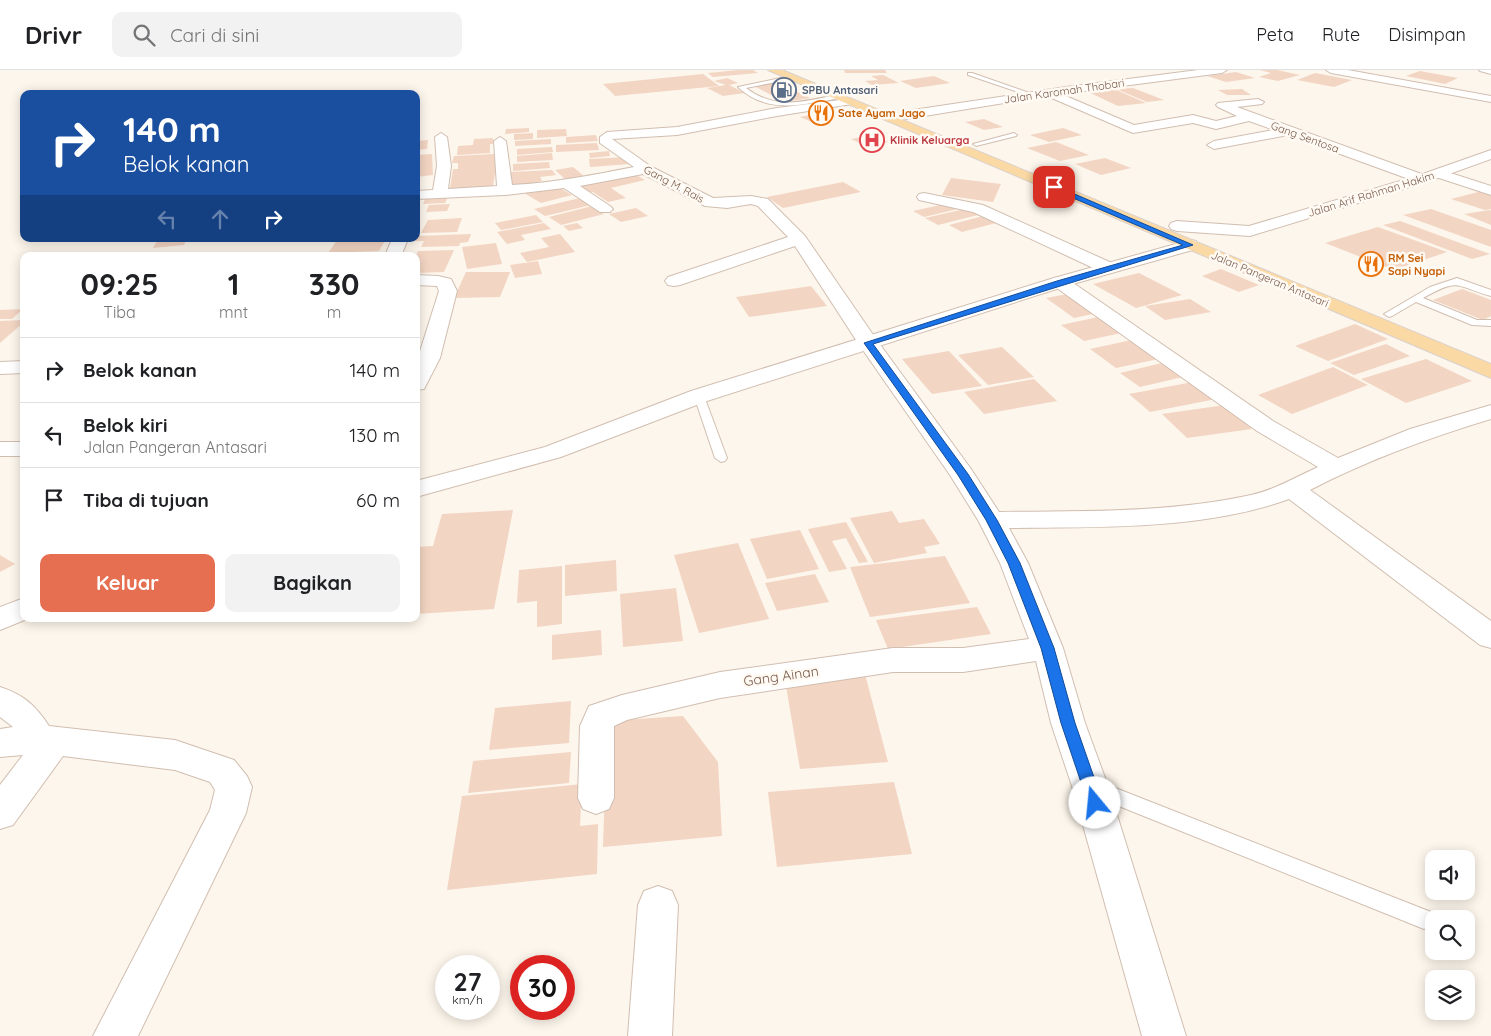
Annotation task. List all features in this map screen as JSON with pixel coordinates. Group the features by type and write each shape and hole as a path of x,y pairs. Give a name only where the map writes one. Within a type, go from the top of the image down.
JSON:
{"main road":[{"name":"Jalan Pangeran Antasari","path":"773,70 792,74 906,115 1491,356"},
{"name":"Jalan Pangeran Antasari","path":"792,74 842,99 1491,372"}],"street":[{"name":"Jalan Karomah Thobari","path":"906,115 1098,85 1222,70"},
{"path":"1335,70 1491,99"},
{"path":"1193,73 1222,83"},
{"path":"1073,76 1098,85"},
{"path":"1049,93 1133,129 1190,119 1216,125 1250,117"},
{"path":"1217,94 1235,104 1258,102"},
{"name":"Gang M. Rais","path":"842,99 678,131 623,133 606,137 605,140 645,169 710,203 751,200 763,202 799,239 868,343 962,474 991,520 1014,563 1048,648 1068,723 1090,786 1164,1036"},
{"name":"Gang Sentosa","path":"1235,104 1222,104 1250,117 1422,179"},
{"path":"1214,145 1288,131"},
{"path":"440,194 444,166 441,137"},
{"path":"500,141 505,191"},
{"name":"Jalan Arif Rahman Hakim","path":"1177,226 1248,239 1491,154"},
{"path":"420,196 505,191 568,184 645,169"},
{"path":"1438,173 1491,191"},
{"path":"568,184 605,209"},
{"path":"924,197 978,208 1108,268"},
{"path":"674,280 799,239"},
{"path":"420,488 553,452 699,396 1060,282 1190,245"},
{"path":"420,280 445,283 448,291 430,358 420,377"},
{"path":"1060,282 1265,426 1336,467"},
{"path":"0,368 20,367"},
{"path":"991,520 1109,519 1184,512 1256,502 1292,490 1336,467 1418,434 1491,412"},
{"path":"0,449 20,449"},
{"path":"1292,490 1491,637"},
{"path":"0,619 20,610"},
{"name":"Gang Ainan","path":"596,798 596,726 601,716 622,708 720,685 893,660 964,660 1048,648"},
{"path":"0,700 24,716 46,740"},
{"path":"0,813 46,740"},
{"path":"0,743 46,740 176,755 222,771 234,787 228,813 115,1036"},
{"path":"650,1036 658,905"}],"lane":[{"path":"1482,70 1491,72"},
{"path":"792,74 741,87 770,104 787,105 842,99"},
{"path":"970,74 1032,95"},
{"path":"976,144 1014,135"},
{"path":"1389,314 1453,281 1491,293"},
{"path":"1417,299 1475,323 1491,323"},
{"path":"699,396 721,458"},
{"path":"1090,786 1424,919"}],"building":[{"path":"753,70 758,73 713,77 708,73"},
{"path":"844,70 885,70 887,73 845,73"},
{"path":"1260,70 1277,70 1300,75 1278,81 1259,77 1271,73"},
{"path":"1420,71 1458,78 1445,84 1406,76"},
{"path":"1236,72 1255,78 1226,82 1207,76"},
{"path":"1315,73 1352,80 1334,87 1297,80"},
{"path":"703,74 719,86 615,96 603,84"},
{"path":"883,75 899,83 872,85 865,81 878,80 871,76"},
{"path":"934,76 950,83 916,88 900,81"},
{"path":"727,78 738,83 729,85 745,93 723,96 707,88 726,85 714,81"},
{"path":"777,82 810,98 785,102 752,85"},
{"path":"1133,88 1164,100 1147,102 1116,89"},
{"path":"1114,89 1146,103 1118,106 1086,91"},
{"path":"1242,89 1251,95 1227,95 1218,90"},
{"path":"815,114 828,120 814,123 800,117"},
{"path":"984,119 1003,127 984,130 965,122"},
{"path":"529,128 529,132 505,134 506,129"},
{"path":"1063,128 1082,135 1049,142 1030,135"},
{"path":"566,129 567,136 537,138 537,130"},
{"path":"533,133 533,139 514,140 514,134"},
{"path":"596,135 598,141 566,143 566,137"},
{"path":"873,135 888,142 866,146 851,139"},
{"path":"493,138 493,144 490,144 490,153 457,155 458,146 473,145 474,139"},
{"path":"551,139 551,144 515,146 515,141"},
{"path":"428,140 427,149 420,150 420,141"},
{"path":"1056,142 1089,155 1060,161 1027,148"},
{"path":"597,143 599,150 556,152 556,145"},
{"path":"552,147 553,152 517,155 517,149"},
{"path":"609,151 610,156 590,158 589,153"},
{"path":"552,153 553,160 517,162 517,156"},
{"path":"432,154 433,175 420,177 420,155"},
{"path":"495,154 494,161 497,161 493,186 450,189 453,169 458,169 458,163 452,163 454,156"},
{"path":"628,157 630,164 590,167 589,159"},
{"path":"1105,158 1131,168 1101,175 1075,164"},
{"path":"549,162 550,168 513,171 513,164"},
{"path":"573,167 584,176 565,179 555,170"},
{"path":"552,170 556,175 540,177 542,181 511,187 505,180 511,179 511,172"},
{"path":"631,172 645,180 611,188 626,198 608,202 593,192 588,193 575,185"},
{"path":"951,178 1001,184 993,202 942,195"},
{"path":"843,182 861,192 783,208 767,197"},
{"path":"555,185 572,195 541,203 524,193"},
{"path":"1482,191 1491,194 1491,209 1485,210 1451,199"},
{"path":"426,197 448,197 445,203 423,204"},
{"path":"580,198 591,205 545,216 534,209"},
{"path":"450,204 447,211 426,212 429,205"},
{"path":"945,204 962,208 924,217 913,211"},
{"path":"592,206 604,214 561,225 549,217"},
{"path":"636,208 648,216 621,222 609,214"},
{"path":"965,209 978,215 938,225 925,218"},
{"path":"1431,209 1491,230 1491,247 1403,215"},
{"path":"1490,210 1491,225 1464,214"},
{"path":"536,215 543,222 501,230 495,223"},
{"path":"983,216 996,223 962,232 949,225"},
{"path":"462,218 457,232 421,233 428,220"},
{"path":"1400,221 1490,254 1472,259 1383,225"},
{"path":"544,223 551,229 521,235 525,240 507,244 497,232"},
{"path":"577,223 583,228 569,231 563,226"},
{"path":"1378,227 1447,252 1394,270 1325,243"},
{"path":"471,234 468,242 460,243 459,246 421,247 424,241 420,241 420,236"},
{"path":"560,234 575,252 527,262 520,253 549,247 541,238"},
{"path":"156,242 186,242 184,245 153,248"},
{"path":"336,242 384,242 379,251 329,252"},
{"path":"496,243 502,264 467,269 462,247"},
{"path":"454,250 444,272 420,273 420,252 418,251"},
{"path":"538,261 542,274 515,278 510,265"},
{"path":"1221,269 1259,285 1239,292 1202,276"},
{"path":"466,272 510,272 500,297 454,298"},
{"path":"1139,273 1182,295 1136,308 1093,284"},
{"path":"811,286 827,306 749,317 736,297"},
{"path":"1462,289 1491,300 1491,316 1483,320 1433,300"},
{"path":"1073,293 1102,312 1074,318 1046,298"},
{"path":"1190,299 1211,312 1165,320 1145,306"},
{"path":"20,309 20,312 12,319 0,319 0,310"},
{"path":"1103,316 1126,332 1084,341 1061,325"},
{"path":"20,320 20,326 0,343 0,321"},
{"path":"1355,324 1388,339 1328,361 1295,346"},
{"path":"1136,339 1163,358 1116,368 1090,349"},
{"path":"1386,344 1410,356 1354,375 1330,363"},
{"path":"1002,347 1034,377 988,385 958,355"},
{"path":"949,351 982,386 932,394 902,359"},
{"path":"1426,359 1472,381 1406,403 1361,379"},
{"path":"1166,362 1187,376 1140,387 1120,373"},
{"path":"1333,367 1368,385 1292,414 1258,395"},
{"path":"1034,379 1057,401 984,414 964,392"},
{"path":"1193,382 1216,399 1150,412 1129,394"},
{"path":"1225,405 1252,429 1187,438 1162,414"},
{"path":"513,510 494,609 420,614 420,547 433,546 442,514"},
{"path":"892,511 899,523 924,519 940,544 924,547 927,553 874,563 850,518"},
{"path":"846,522 868,562 859,563 846,538 832,541 847,569 829,572 808,529"},
{"path":"800,530 819,569 767,579 750,539"},
{"path":"738,543 769,619 699,633 674,555"},
{"path":"0,555 15,564 0,572"},
{"path":"945,556 970,603 870,617 850,567"},
{"path":"616,560 617,591 565,596 565,565"},
{"path":"562,566 562,624 537,627 537,601 517,603 519,570"},
{"path":"815,574 829,602 777,611 765,583"},
{"path":"676,588 683,641 623,647 620,594"},
{"path":"977,607 991,634 888,649 876,620"},
{"path":"601,630 602,655 552,660 552,635"},
{"path":"865,674 888,762 800,769 785,680"},
{"path":"571,701 569,743 489,750 495,708"},
{"path":"683,716 718,762 722,836 603,847 607,721"},
{"path":"571,752 569,783 468,793 473,761"},
{"path":"894,782 912,854 777,867 768,792"},
{"path":"582,784 580,826 598,824 597,874 447,890 462,796"}],"place":[{"name":"SPBU Antasari","path":"784,90"},
{"name":"Sate Ayam Jago","path":"821,113"},
{"name":"Klinik Keluarga","path":"872,140"},
{"name":"RM Sei Sapi Nyapi","path":"1371,264"}],"route":[{"path":"1054,187 1190,245 1060,282 868,343 962,474 991,520 1014,563 1048,648 1068,723 1095,803"}]}
